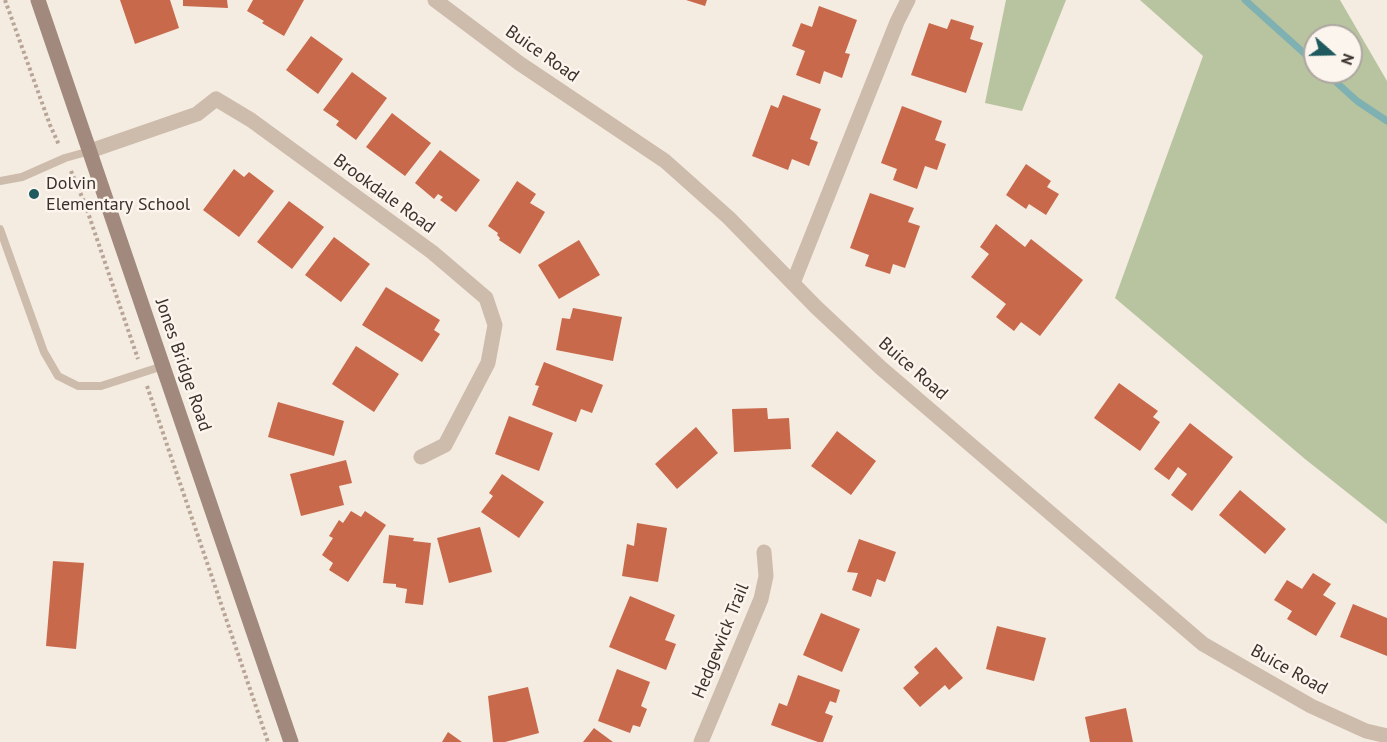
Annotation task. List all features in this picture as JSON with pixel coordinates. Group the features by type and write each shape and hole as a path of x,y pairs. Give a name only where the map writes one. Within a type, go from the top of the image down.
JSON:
{"main road":[{"name":"Jones Bridge Road","path":"38,0 291,742"}],"street":[{"name":"Buice Road","path":"435,0 519,63 665,161 729,218 881,368 1203,644 1311,706 1366,731 1387,735"},
{"path":"793,283 897,22 908,0"},
{"name":"Brookdale Road","path":"90,151 197,114 216,99 251,120 432,252 486,298 495,325 488,363 445,445 422,458"},
{"name":"Hedgewick Trail","path":"701,742 761,599 766,576 764,552"}],"lane":[{"path":"0,181 22,177 65,158 90,151"},
{"path":"0,229 44,352 58,376 78,386 101,386 163,366"}],"green space":[{"path":"1006,0 1066,0 1022,111 985,103"},
{"path":"1140,0 1340,0 1354,24 1303,24 1303,84 1363,84 1363,40 1387,81 1387,524 1305,459 1115,298 1203,56"}],"building":[{"path":"120,0 170,0 179,28 135,44"},
{"path":"183,0 227,0 228,8 183,6"},
{"path":"253,0 304,0 284,36 247,11"},
{"path":"686,0 707,0 705,6"},
{"path":"819,6 857,20 845,53 850,54 842,78 824,71 820,84 796,75 805,51 792,46 801,23 812,27"},
{"path":"951,19 974,26 970,39 983,43 966,93 911,75 929,23 947,29"},
{"path":"311,36 343,59 318,94 286,70"},
{"path":"352,72 387,98 356,140 336,125 339,121 323,110"},
{"path":"783,95 821,109 810,139 818,142 809,166 792,159 788,170 752,156 771,105 778,108"},
{"path":"902,106 942,121 935,140 946,144 937,170 925,166 917,189 893,180 897,169 881,163"},
{"path":"392,113 431,143 405,176 366,147"},
{"path":"440,150 480,180 456,212 440,200 443,197 438,194 434,199 415,183"},
{"path":"1026,164 1051,181 1047,187 1059,194 1046,215 1029,204 1026,209 1006,195"},
{"path":"234,169 244,177 249,172 274,191 239,237 203,210"},
{"path":"517,181 536,194 530,203 545,212 520,254 499,240 498,233 488,226"},
{"path":"870,193 914,208 908,222 920,226 905,268 893,264 890,274 865,266 869,255 850,248"},
{"path":"289,201 324,227 292,269 257,242"},
{"path":"996,224 1025,247 1031,239 1083,280 1040,336 1021,322 1014,331 996,317 1006,304 971,277 989,254 980,247"},
{"path":"334,237 370,264 341,302 305,275"},
{"path":"579,240 600,275 559,299 538,265"},
{"path":"386,287 440,320 434,330 440,334 422,362 362,325"},
{"path":"573,308 622,317 613,361 556,350 562,318 570,319"},
{"path":"356,346 399,374 374,412 332,384"},
{"path":"544,362 603,385 592,413 581,409 576,422 532,405 539,386 535,385"},
{"path":"1119,383 1158,411 1153,417 1160,422 1140,451 1094,418"},
{"path":"278,402 344,421 334,456 268,437"},
{"path":"767,408 768,419 789,418 791,449 734,452 732,409"},
{"path":"509,416 553,433 539,471 495,454"},
{"path":"1190,423 1233,457 1192,511 1171,495 1187,474 1178,467 1169,480 1154,469"},
{"path":"696,427 718,453 677,489 655,464"},
{"path":"837,431 876,461 851,495 811,466"},
{"path":"346,460 352,483 339,486 344,505 301,516 290,474"},
{"path":"502,474 544,502 519,538 481,512 493,496 489,493"},
{"path":"1240,490 1286,529 1265,554 1219,515"},
{"path":"351,511 361,517 365,511 386,525 348,582 329,570 333,563 322,555 333,538 329,536 339,520 343,523"},
{"path":"637,523 667,528 658,582 622,576 627,544 634,546"},
{"path":"480,527 492,572 449,583 437,538"},
{"path":"389,535 431,543 423,605 405,603 407,589 396,587 396,584 383,583"},
{"path":"859,539 896,552 885,582 877,579 871,597 852,590 858,573 847,572"},
{"path":"53,561 84,563 76,649 46,646"},
{"path":"1313,573 1331,584 1323,595 1336,603 1316,636 1287,619 1292,611 1274,600 1287,580 1302,589"},
{"path":"630,596 675,615 665,640 676,644 666,670 609,647"},
{"path":"1353,604 1387,618 1387,656 1340,637"},
{"path":"821,613 860,629 842,672 803,655"},
{"path":"997,626 1046,638 1034,681 986,669"},
{"path":"936,647 963,678 949,690 945,685 920,707 903,688 919,673 914,667"},
{"path":"617,669 650,682 641,706 647,709 640,727 633,725 630,733 598,721"},
{"path":"798,675 840,690 836,703 830,701 825,713 833,716 823,742 771,725 779,703 787,706"},
{"path":"528,687 539,733 505,742 493,742 488,696"},
{"path":"1126,708 1133,742 1090,742 1085,717"},
{"path":"594,728 613,742 583,742"},
{"path":"448,732 462,742 442,742"}],"waterway":[{"path":"1245,0 1303,52"},
{"path":"1338,84 1357,101 1387,121"}],"place":[{"name":"Dolvin Elementary School","path":"34,194"}]}
